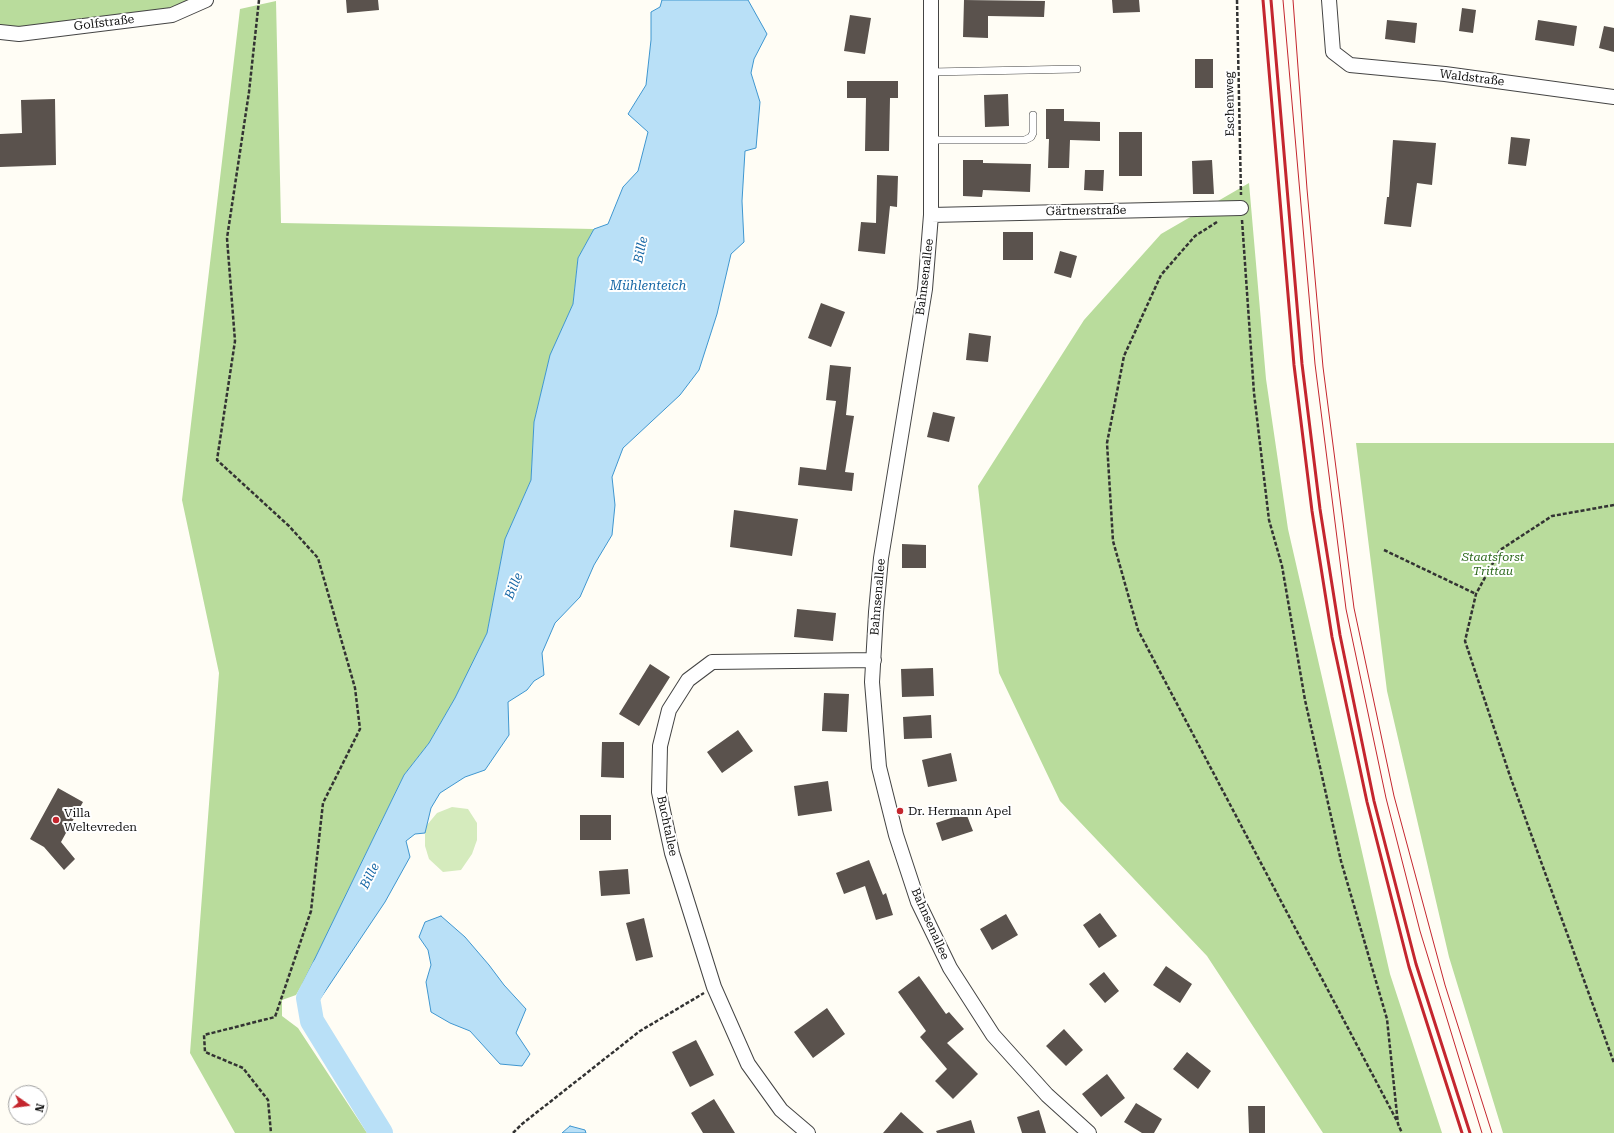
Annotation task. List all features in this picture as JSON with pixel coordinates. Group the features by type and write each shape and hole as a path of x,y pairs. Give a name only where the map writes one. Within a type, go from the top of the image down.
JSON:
{"street":[{"name":"Golfstraße","path":"0,32 19,34 172,15 206,0"},
{"name":"Bahnsenallee","path":"931,0 931,215 924,289 881,558 872,682 879,767 896,835 918,902 950,968 993,1036 1047,1095 1089,1133"},
{"name":"Waldstraße","path":"1329,0 1333,52 1350,65 1445,74 1614,96"},
{"name":"Gärtnerstraße","path":"931,215 1242,208"},
{"name":"Buchtallee","path":"808,1133 781,1110 748,1064 714,987 672,853 659,792 660,746 669,710 688,680 712,662 874,660"}],"lane":[{"path":"931,72 1077,70"},
{"path":"931,140 1025,140 1031,137 1033,133 1033,115"}],"path":[{"path":"259,0 249,92 227,238 235,341 217,460 290,526 318,558 355,688 360,729 323,803 311,911 275,1017 204,1035 205,1052 243,1068 268,1100 271,1133"},
{"name":"Eschenweg","path":"1237,0 1242,208 1254,393 1269,520 1282,566 1305,700 1341,861 1387,1019 1398,1124"},
{"path":"1221,220 1195,236 1161,275 1124,356 1107,443 1113,540 1138,630 1402,1133"},
{"path":"1614,505 1552,516 1500,550 1476,594 1465,641 1510,776 1614,1062"},
{"path":"1384,550 1476,594"},
{"path":"514,1133 522,1124 640,1031 714,987"}],"green space":[{"path":"0,0 189,0 169,8 17,27 0,25"},
{"path":"276,1 281,223 594,229 578,258 573,304 550,356 534,422 531,480 505,539 487,633 455,698 429,743 404,775 303,983 296,995 282,1000 282,1016 298,1028 367,1133 235,1133 190,1053 219,673 182,500 240,9"},
{"path":"1249,183 1266,379 1288,529 1390,974 1442,1133 1323,1133 1207,956 1060,801 999,673 978,486 1084,320 1161,234"},
{"name":"Staatsforst Trittau","path":"1356,443 1614,443 1614,1133 1503,1133 1449,957 1387,691"},
{"path":"452,807 468,809 477,823 477,840 472,854 461,870 443,872 429,859 425,846 425,833 427,825 437,813"}],"water":[{"name":"Mühlenteich","path":"662,0 748,0 767,34 754,59 751,73 760,102 756,148 745,151 742,201 744,242 731,254 717,314 699,370 680,395 623,448 612,477 615,505 612,535 594,565 580,597 555,623 542,653 544,675 534,681 527,690 508,702 509,735 485,770 465,777 440,793 431,808 425,833 415,834 406,841 410,857 385,902 318,1002 308,998 303,983 404,775 429,743 455,698 487,633 505,539 531,480 534,422 550,355 573,304 578,258 594,229 608,224 623,187 638,171 648,132 628,114 646,85 651,40 651,12 660,7"},
{"path":"441,916 465,937 504,985 526,1009 516,1033 530,1054 522,1066 500,1064 470,1031 450,1023 431,1012 426,982 431,965 428,950 419,937 425,922"},
{"path":"570,1126 585,1130 586,1133 562,1133"}],"building":[{"path":"346,0 378,0 379,10 347,13"},
{"path":"964,0 1045,1 1044,17 988,16 988,38 963,37"},
{"path":"1112,0 1139,0 1140,12 1113,13"},
{"path":"1462,8 1476,10 1473,33 1459,31"},
{"path":"850,15 871,18 865,54 844,51"},
{"path":"1387,20 1417,23 1415,43 1385,39"},
{"path":"1538,20 1577,26 1574,46 1535,40"},
{"path":"1604,26 1614,28 1614,52 1599,48"},
{"path":"1195,59 1213,59 1213,88 1195,88"},
{"path":"847,81 898,81 898,98 890,98 889,151 865,151 866,98 847,98"},
{"path":"1008,94 1009,126 985,127 984,95"},
{"path":"55,99 56,165 0,167 0,134 22,133 21,100"},
{"path":"1046,109 1064,109 1064,121 1100,122 1100,141 1070,140 1069,168 1048,168 1049,139 1046,139"},
{"path":"1119,132 1142,132 1142,176 1119,176"},
{"path":"1511,137 1530,139 1526,166 1508,164"},
{"path":"1393,140 1436,143 1432,185 1417,183 1411,227 1384,224 1387,197 1389,197"},
{"path":"963,160 983,160 983,163 1031,164 1030,192 983,190 982,197 963,196"},
{"path":"1212,160 1214,194 1193,194 1192,161"},
{"path":"1085,170 1104,170 1103,191 1084,190"},
{"path":"877,175 898,176 897,207 890,206 885,254 858,251 861,222 876,223"},
{"path":"1003,232 1033,232 1033,260 1003,260"},
{"path":"1060,251 1077,256 1071,278 1054,273"},
{"path":"821,303 845,312 831,347 808,338"},
{"path":"969,333 991,336 988,362 966,360"},
{"path":"830,365 851,367 846,415 854,416 845,472 854,473 852,491 798,485 800,467 826,470 836,401 826,400"},
{"path":"933,412 955,417 949,442 927,437"},
{"path":"734,510 798,519 792,556 730,547"},
{"path":"902,544 926,545 926,568 902,568"},
{"path":"797,609 836,613 833,641 794,637"},
{"path":"650,664 670,677 639,726 619,714"},
{"path":"933,668 934,696 902,697 901,669"},
{"path":"824,693 849,694 847,732 822,731"},
{"path":"931,715 932,738 904,739 903,717"},
{"path":"738,730 753,751 722,773 707,752"},
{"path":"602,742 624,742 624,778 601,777"},
{"path":"951,753 957,781 928,787 922,760"},
{"path":"828,781 832,811 798,816 794,786"},
{"name":"Villa Weltevreden","path":"58,788 83,802 61,842 75,859 64,870 44,847 30,839"},
{"path":"966,813 973,831 942,841 936,823"},
{"path":"580,815 611,815 611,840 580,840"},
{"path":"869,860 883,895 886,893 893,915 876,920 865,886 844,894 836,873"},
{"path":"628,869 630,894 601,896 599,871"},
{"path":"1100,913 1117,936 1099,948 1083,925"},
{"path":"1006,914 1018,935 992,950 980,929"},
{"path":"644,918 653,957 636,961 626,923"},
{"path":"1166,966 1192,984 1180,1003 1153,985"},
{"path":"1104,972 1119,991 1105,1003 1089,984"},
{"path":"919,976 946,1014 949,1012 964,1029 947,1043 978,1074 953,1099 935,1081 947,1069 920,1037 926,1031 898,992"},
{"path":"827,1008 845,1034 813,1058 794,1032"},
{"path":"1064,1029 1083,1050 1066,1066 1046,1046"},
{"path":"696,1040 714,1075 690,1087 672,1052"},
{"path":"1187,1052 1211,1071 1198,1089 1173,1069"},
{"path":"1107,1074 1125,1098 1101,1117 1082,1094"},
{"path":"714,1099 735,1133 703,1133 691,1113"},
{"path":"1136,1103 1162,1119 1154,1133 1142,1133 1124,1122"},
{"path":"1248,1106 1265,1106 1265,1133 1249,1133"},
{"path":"1039,1110 1046,1133 1022,1133 1017,1117"},
{"path":"901,1112 924,1133 883,1133"},
{"path":"971,1120 975,1133 937,1133 936,1131"}],"waterway":[{"name":"Bille","path":"323,969 308,998 312,1021 381,1133"}],"tram line":[{"path":"1283,0 1315,364 1346,609 1386,798 1420,931 1482,1133"},
{"path":"1293,0 1307,189 1323,367 1354,608 1394,796 1445,985 1492,1133"}],"railway":[{"path":"1263,0 1294,365 1312,511 1332,637 1367,802 1409,967 1462,1133"},
{"path":"1271,0 1302,364 1320,509 1340,635 1374,801 1416,964 1470,1133"}],"place":[{"name":"Dr. Hermann Apel","path":"900,811"},
{"name":"Villa Weltevreden","path":"56,820"}]}
